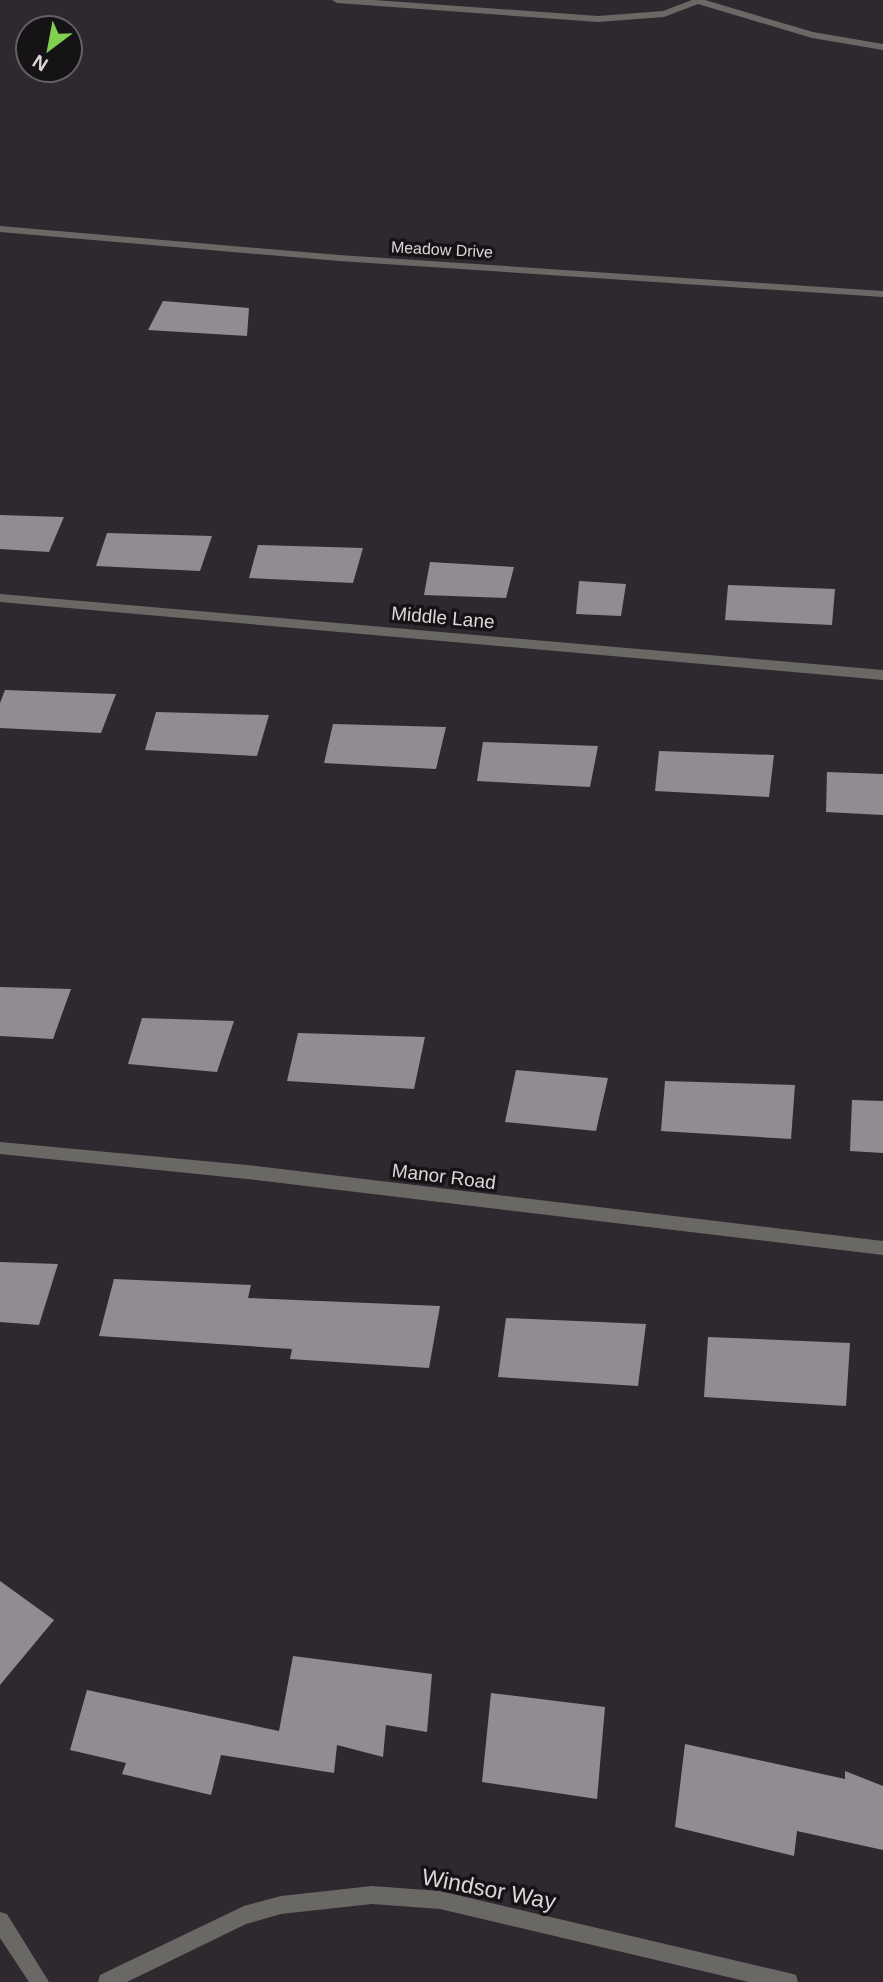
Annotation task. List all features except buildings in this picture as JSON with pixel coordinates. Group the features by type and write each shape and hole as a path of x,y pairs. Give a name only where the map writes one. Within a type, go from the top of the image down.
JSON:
{"street":[{"path":"337,0 598,19 664,14 699,1 790,31 839,42 883,47"},
{"name":"Meadow Drive","path":"0,229 339,258 883,294"},
{"name":"Middle Lane","path":"0,598 883,675"},
{"name":"Manor Road","path":"0,1148 247,1172 883,1248"},
{"name":"Windsor Way","path":"107,1982 244,1915 281,1905 372,1895 440,1899 789,1982"},
{"path":"0,1921 40,1982"}]}
